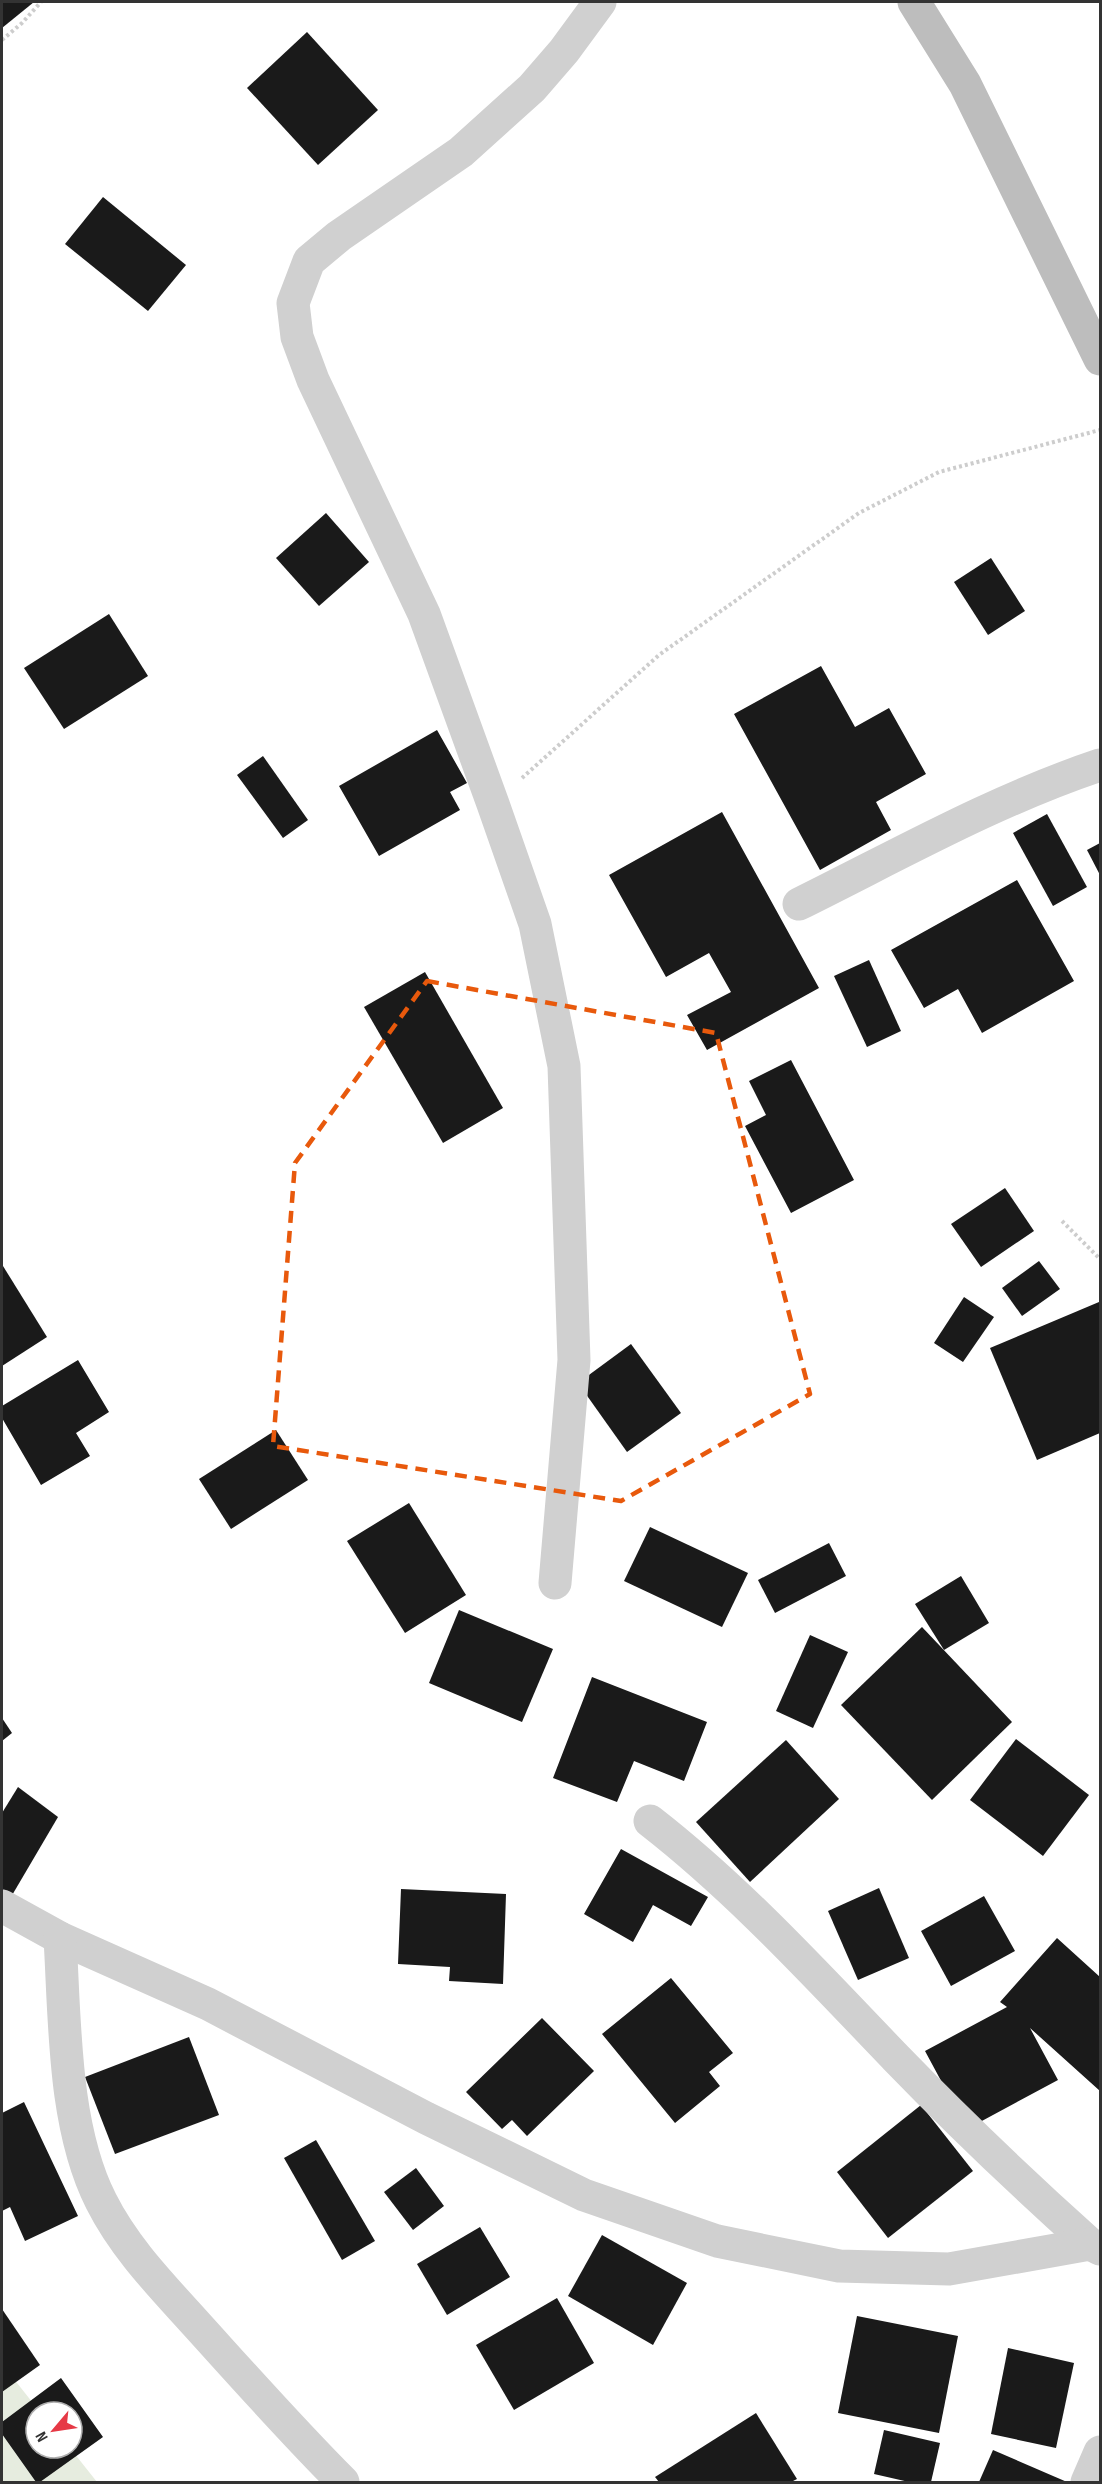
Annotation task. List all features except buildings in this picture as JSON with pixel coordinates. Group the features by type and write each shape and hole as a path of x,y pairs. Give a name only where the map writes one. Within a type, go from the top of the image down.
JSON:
{"street":[{"path":"555,1583 574,1360 564,1066 535,924 424,614 313,380 297,337 293,303 309,261 339,236 461,152 532,88 564,51 600,2"},
{"path":"914,2 965,84 1101,359"},
{"path":"799,903 963,820 1061,778 1101,765"},
{"path":"650,1821 689,1851 783,1941 995,2158 1095,2247"},
{"path":"2,1906 60,1938 208,2004 426,2118 584,2195 717,2241 839,2266 949,2269 1095,2247"},
{"path":"60,1938 69,2087 84,2154 101,2201 136,2257 297,2437 343,2482"},
{"path":"1087,2482 1101,2452"}],"path":[{"path":"2,40 41,2"},
{"path":"493,804 658,655 859,513 939,472 1101,430"},
{"path":"1062,1221 1101,1259"}],"highlighted area":[{"path":"427,981 716,1033 810,1394 621,1501 273,1446 295,1163"}],"shaded area":[{"path":"2,2364 30,2400 24,2400 24,2460 80,2460 97,2482 2,2482"}]}
